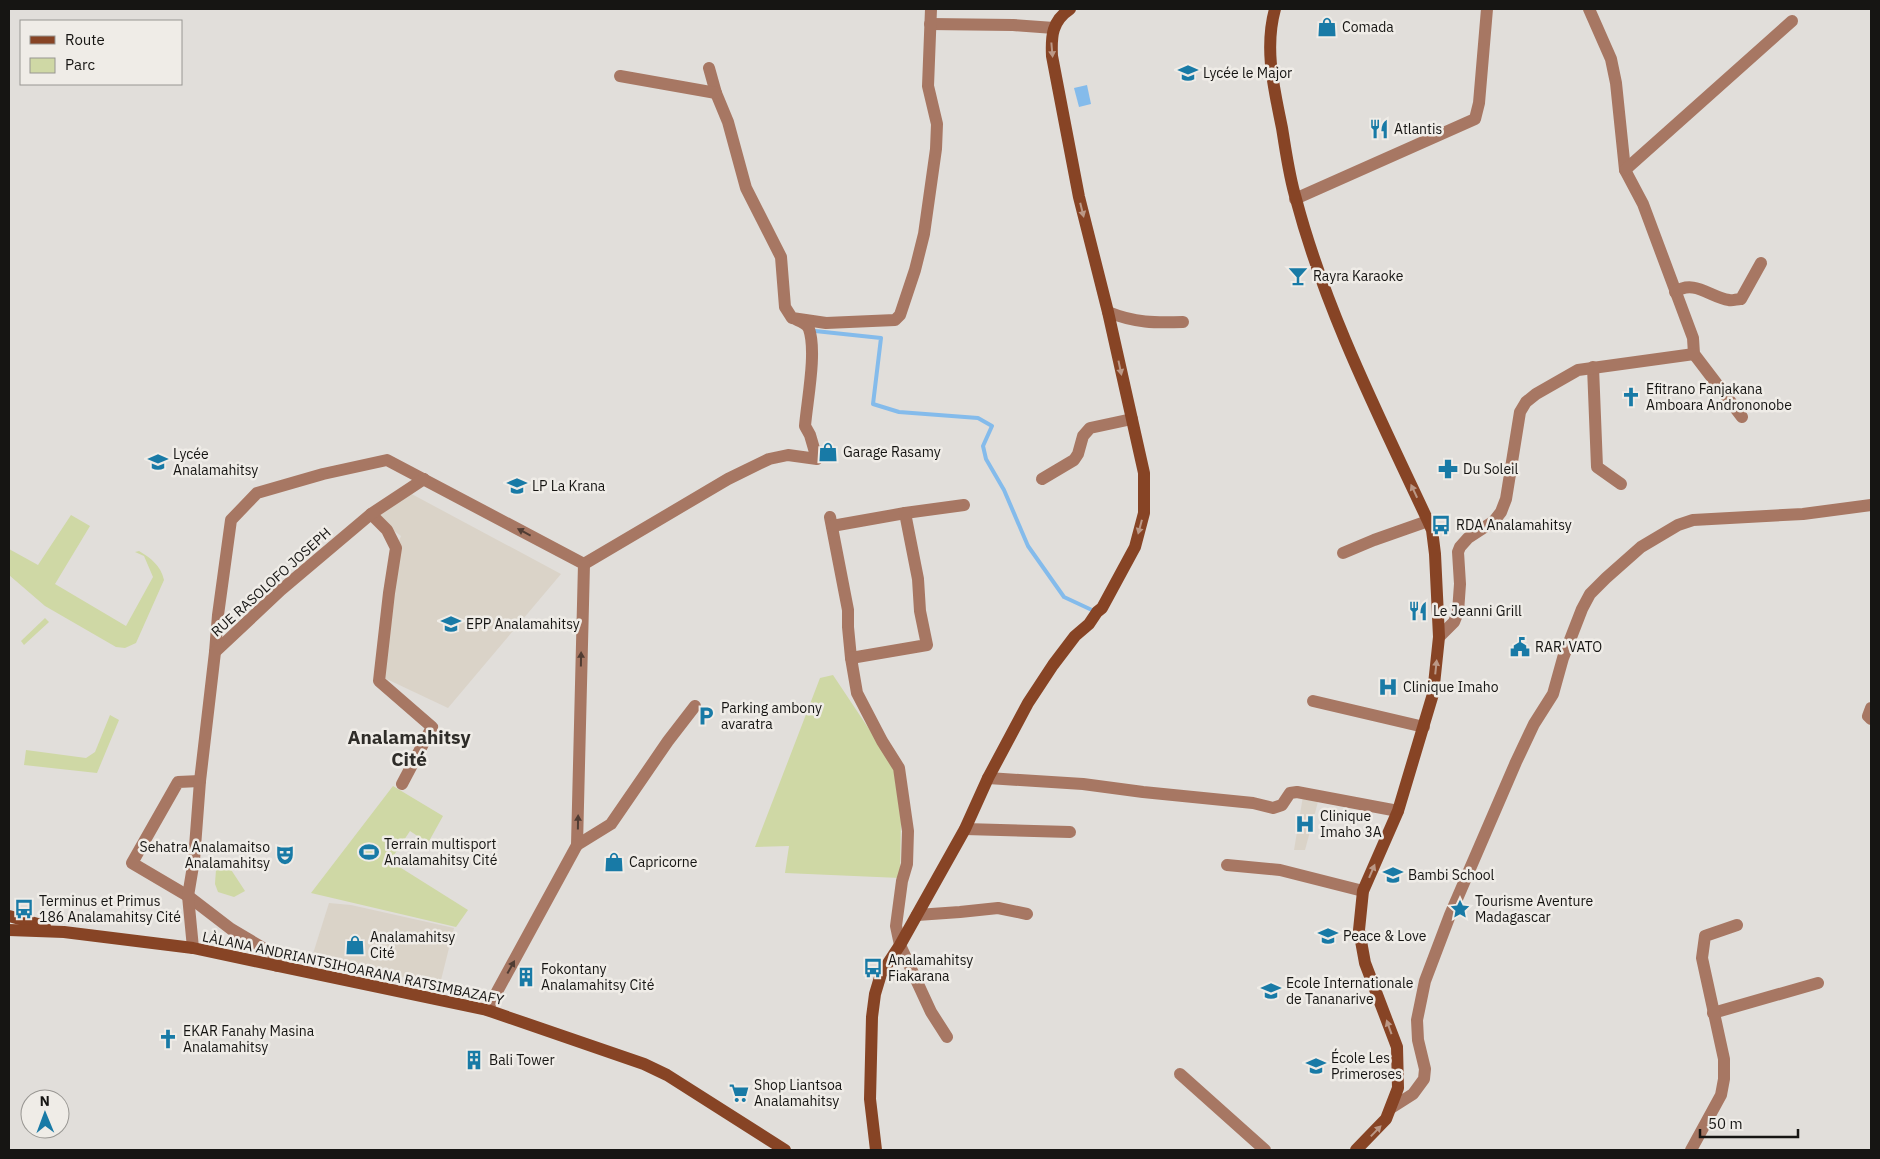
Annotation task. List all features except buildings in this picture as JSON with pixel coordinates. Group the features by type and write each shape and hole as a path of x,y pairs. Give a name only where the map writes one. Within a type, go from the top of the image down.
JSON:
{"main road":[{"path":"876,1150 870,1099 872,1017 875,994 881,974 900,945 965,829 988,778 1028,703 1042,680 1075,636 1089,624 1096,612 1102,608 1135,546 1144,513 1144,473 1108,312 1075,178 1052,56 1054,28 1060,16 1070,9"},
{"path":"1275,9 1270,38 1270,72 1295,199 1323,285 1345,343 1432,530 1435,554 1439,637 1433,694 1398,811 1363,891 1359,930 1365,963 1397,1047 1398,1088 1386,1119 1356,1150"},
{"name":"LÀLANA ANDRIANTSIHOARANA RATSIMBAZAFY","path":"9,916 64,932"},
{"name":"LÀLANA ANDRIANTSIHOARANA RATSIMBAZAFY","path":"9,930 64,932 193,948 487,1010 644,1064 667,1075 785,1150"}],"street":[{"path":"792,318 826,323 895,320 900,315 916,270 924,234 931,173 936,149 937,124 928,86 931,9"},
{"path":"1295,199 1475,119 1481,85 1487,9"},
{"path":"1589,9 1611,59 1616,83 1625,170 1643,204 1693,338 1694,354 1742,417"},
{"path":"1625,170 1792,21"},
{"path":"930,24 1013,25 1054,28"},
{"path":"584,564 719,484 769,459 788,455 817,458 810,435 805,426 812,363 808,328 804,323 792,318 784,306 781,257 746,188 728,122 716,93 709,68"},
{"path":"620,76 716,93"},
{"path":"1676,292 1683,287 1695,287 1730,300 1740,298 1761,263"},
{"path":"1108,312 1128,320 1155,324 1183,322"},
{"path":"1439,637 1454,622 1458,612 1460,584 1458,552 1460,547 1468,538 1494,521 1501,512 1506,499 1520,412 1526,402 1536,394 1578,370 1694,354"},
{"path":"1593,367 1597,467 1621,484"},
{"path":"1042,479 1074,460 1078,454 1083,436 1090,428 1132,419"},
{"path":"215,652 230,520 257,493 323,474 387,460 584,564"},
{"name":"RUE RASOLOFO JOSEPH","path":"193,948 188,896 194,860 200,781 215,652 282,590 371,514 424,479"},
{"path":"947,1037 931,1012 900,945 896,926 902,881 907,864 908,831 899,768 882,741 857,693 851,658 848,610 831,522 964,505"},
{"path":"1391,1108 1413,1094 1424,1079 1425,1069 1418,1040 1417,1020 1425,981 1450,915 1516,762 1534,724 1553,694 1574,628 1590,594 1641,548 1678,525 1693,520 1803,514 1871,505"},
{"path":"851,658 927,645 906,513"},
{"path":"371,514 387,530 396,548 379,681 432,727 402,784"},
{"path":"1343,553 1428,521"},
{"path":"487,1010 577,845 584,564"},
{"path":"1313,700 1424,727"},
{"path":"577,845 611,824 694,706"},
{"path":"1871,708 1868,716 1871,719"},
{"path":"988,778 1083,784 1253,803 1273,808 1282,805 1290,793 1297,792 1398,811"},
{"path":"200,781 178,782 132,863 188,896 231,929 280,958 277,966"},
{"path":"965,829 1070,832"},
{"path":"1226,865 1280,870 1363,891"},
{"path":"917,915 998,908 1027,914"},
{"path":"1691,1150 1722,1096 1724,1079 1724,1059 1702,958 1705,936 1737,925"},
{"path":"1713,1013 1818,983"},
{"path":"1180,1074 1265,1150"}],"shaded area":[{"name":"EPP Analamahitsy","path":"406,491 561,574 448,708 376,674 396,548 401,536 371,514"},
{"name":"Clinique Imaho 3A","path":"1303,796 1319,798 1305,850 1294,850"},
{"path":"329,903 351,905 454,928 440,984 311,960"}],"green space":[{"path":"71,515 90,526 55,584 126,626 153,577 144,556 135,552 139,551 148,557 161,571 164,580 136,643 125,648 116,647 45,606 9,575 9,549 38,565"},
{"path":"45,618 49,622 24,645 21,641"},
{"path":"833,675 893,765 901,821 900,878 785,873 789,846 755,847 820,678"},
{"path":"110,715 119,720 97,773 24,765 26,750 86,758 95,752"},
{"name":"Terrain multisport Analamahitsy Cité","path":"393,786 443,816 428,843 410,831 390,861 468,910 456,927 311,893"},
{"path":"226,862 245,891 234,897 218,892 215,884 216,869"}],"water":[{"path":"1087,85 1091,104 1079,107 1074,88"}],"waterway":[{"path":"815,331 881,338 873,404 899,412 978,418 992,426 983,446 986,459 1004,490 1028,546 1064,597 1094,611"}],"place":[{"name":"Comada","path":"1327,27"},
{"name":"Lycée le Major","path":"1188,73"},
{"name":"Atlantis","path":"1379,129"},
{"name":"Rayra Karaoke","path":"1298,276"},
{"name":"Efitrano Fanjakana Amboara Andrononobe","path":"1631,397"},
{"name":"Garage Rasamy","path":"828,452"},
{"name":"Lycée Analamahitsy","path":"158,462"},
{"name":"Du Soleil","path":"1448,469"},
{"name":"LP La Krana","path":"517,486"},
{"name":"RDA Analamahitsy","path":"1441,525"},
{"name":"Le Jeanni Grill","path":"1418,611"},
{"name":"EPP Analamahitsy","path":"451,624"},
{"name":"RAR' VATO","path":"1520,647"},
{"name":"Clinique Imaho","path":"1388,687"},
{"name":"Parking ambony avaratra","path":"706,716"},
{"name":"Clinique Imaho 3A","path":"1305,824"},
{"name":"Terrain multisport Analamahitsy Cité","path":"369,852"},
{"name":"Sehatra Analamaitso Analamahitsy","path":"285,855"},
{"name":"Capricorne","path":"614,862"},
{"name":"Bambi School","path":"1393,875"},
{"name":"Terminus et Primus 186 Analamahitsy Cité","path":"24,909"},
{"name":"Tourisme Aventure Madagascar","path":"1460,909"},
{"name":"Peace & Love","path":"1328,936"},
{"name":"Analamahitsy Cité","path":"355,945"},
{"name":"Analamahitsy Fiakarana","path":"873,968"},
{"name":"Fokontany Analamahitsy Cité","path":"526,977"},
{"name":"Ecole Internationale de Tananarive","path":"1271,991"},
{"name":"EKAR Fanahy Masina Analamahitsy","path":"168,1039"},
{"name":"Bali Tower","path":"474,1060"},
{"name":"École Les Primeroses","path":"1316,1066"},
{"name":"Shop Liantsoa Analamahitsy","path":"739,1093"}],"district":[{"name":"Analamahitsy Cité","path":"409,748"}]}
